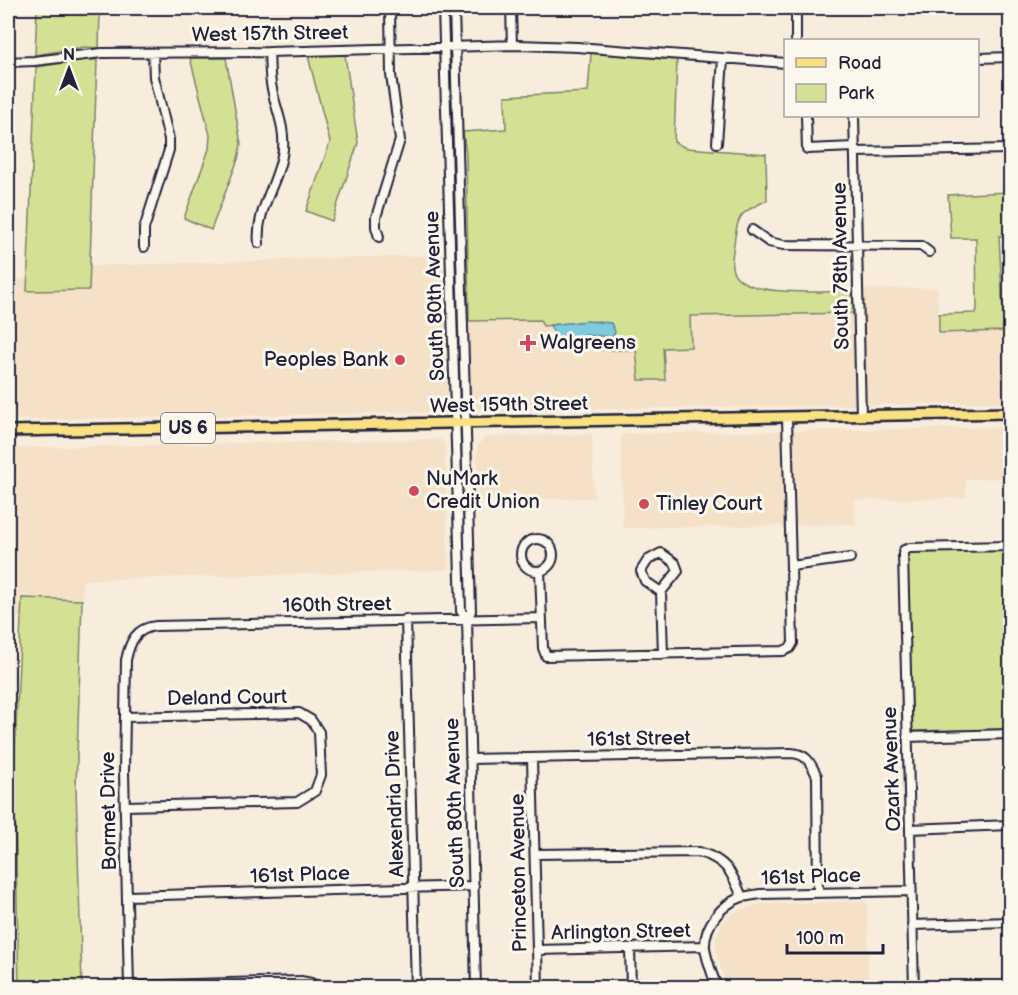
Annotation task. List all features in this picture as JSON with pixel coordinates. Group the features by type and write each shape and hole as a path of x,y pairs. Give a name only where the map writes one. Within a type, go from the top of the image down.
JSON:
{"main road":[{"name":"West 159th Street","path":"8,431 1011,413"}],"street":[{"path":"379,237 375,227 375,217 400,140 391,75 390,8"},
{"name":"South 80th Avenue","path":"443,8 461,611 467,619"},
{"name":"South 80th Avenue","path":"454,8 467,424 471,611 467,619 476,987"},
{"path":"511,8 512,45"},
{"path":"796,8 796,39"},
{"name":"West 157th Street","path":"8,62 102,53 269,52 512,45 577,47 784,63"},
{"path":"259,243 259,223 282,152 283,142 282,123 272,89 269,52"},
{"path":"144,247 144,229 169,150 170,139 154,76 153,53"},
{"path":"979,58 1011,57"},
{"path":"717,143 723,59"},
{"path":"806,117 807,149 1011,149"},
{"name":"South 78th Avenue","path":"854,117 861,416"},
{"path":"752,230 769,242 783,246 921,246 929,252"},
{"path":"540,571 543,648 546,656 783,651 790,648 794,644 787,418"},
{"path":"533,540 539,540 548,545 552,555 549,565 540,571 526,567 522,559 521,554 525,545 533,540"},
{"name":"Ozark Avenue","path":"914,987 902,559 904,550 910,548 1011,546"},
{"path":"661,592 645,581 641,571 648,560 661,553 675,563 678,571 661,592 663,654"},
{"path":"791,566 850,558"},
{"name":"160th Street","path":"135,635 147,627 156,626 406,619 542,618"},
{"name":"Alexendria Drive","path":"406,619 416,987"},
{"name":"Bormet Drive","path":"129,987 125,717 126,660 130,642 135,635"},
{"name":"Deland Court","path":"125,717 299,713 311,720 319,732 321,775 315,791 297,802 125,806"},
{"path":"907,737 1011,734"},
{"name":"161st Street","path":"470,759 798,753 808,758 817,776 818,893"},
{"name":"Princeton Avenue","path":"532,758 538,987"},
{"path":"910,829 1011,825"},
{"path":"535,854 699,852 725,865 732,873 742,897"},
{"name":"161st Place","path":"128,896 474,886"},
{"name":"161st Place","path":"705,946 709,927 718,914 729,904 742,897 768,894 911,891"},
{"path":"912,925 1011,922"},
{"path":"705,946 717,987"},
{"name":"Arlington Street","path":"537,950 705,946"},
{"path":"630,948 631,987"},
{"path":"129,987 301,981 318,987"}],"shaded area":[{"path":"443,255 449,401 444,408 436,412 8,420 8,280 27,279 27,291 88,290 89,266"},
{"path":"937,288 939,333 1009,331 1010,402 865,405 861,289"},
{"path":"854,313 856,405 485,411 476,408 471,400 469,321 540,320 543,325 550,325 556,338 583,335 603,336 603,350 637,350 665,380 663,347 690,316"},
{"path":"1010,427 1010,478 966,479 966,498 855,500 856,524 623,528 621,434"},
{"path":"592,434 594,498 478,501 477,446 485,437"},
{"path":"440,439 445,444 448,570 83,580 82,600 22,598 21,616 8,617 8,448"},
{"path":"867,901 869,987 727,987 716,953 715,941 721,925 739,910 762,904"}],"green space":[{"path":"37,8 100,8 99,48 84,47 35,55"},
{"path":"591,53 677,60 674,142 686,148 766,154 767,200 742,215 737,226 732,265 733,271 740,280 753,286 787,292 852,291 854,313 690,316 691,347 663,348 665,380 639,380 636,350 603,350 603,336 613,337 600,321 543,326 540,320 469,321 466,154 463,132 506,129 505,96 588,92"},
{"path":"345,55 358,143 332,221 306,211 330,142 308,56"},
{"path":"190,58 226,58 241,144 238,159 211,230 184,218 209,149 210,135"},
{"path":"97,60 89,290 27,291 36,67"},
{"path":"1008,192 1010,236 999,236 1004,331 939,333 939,314 976,313 977,309 976,238 951,238 948,195"},
{"path":"1010,549 1010,729 913,731 910,727 907,554 911,552"},
{"path":"22,598 82,600 76,788 82,987 19,987 14,769"}],"water":[{"path":"587,321 611,323 615,332 613,337 583,335 579,342 567,345 556,338 550,325"}],"place":[{"name":"Walgreens","path":"528,343"},
{"name":"Peoples Bank","path":"400,360"},
{"name":"NuMark Credit Union","path":"414,491"},
{"name":"Tinley Court","path":"644,504"}]}
